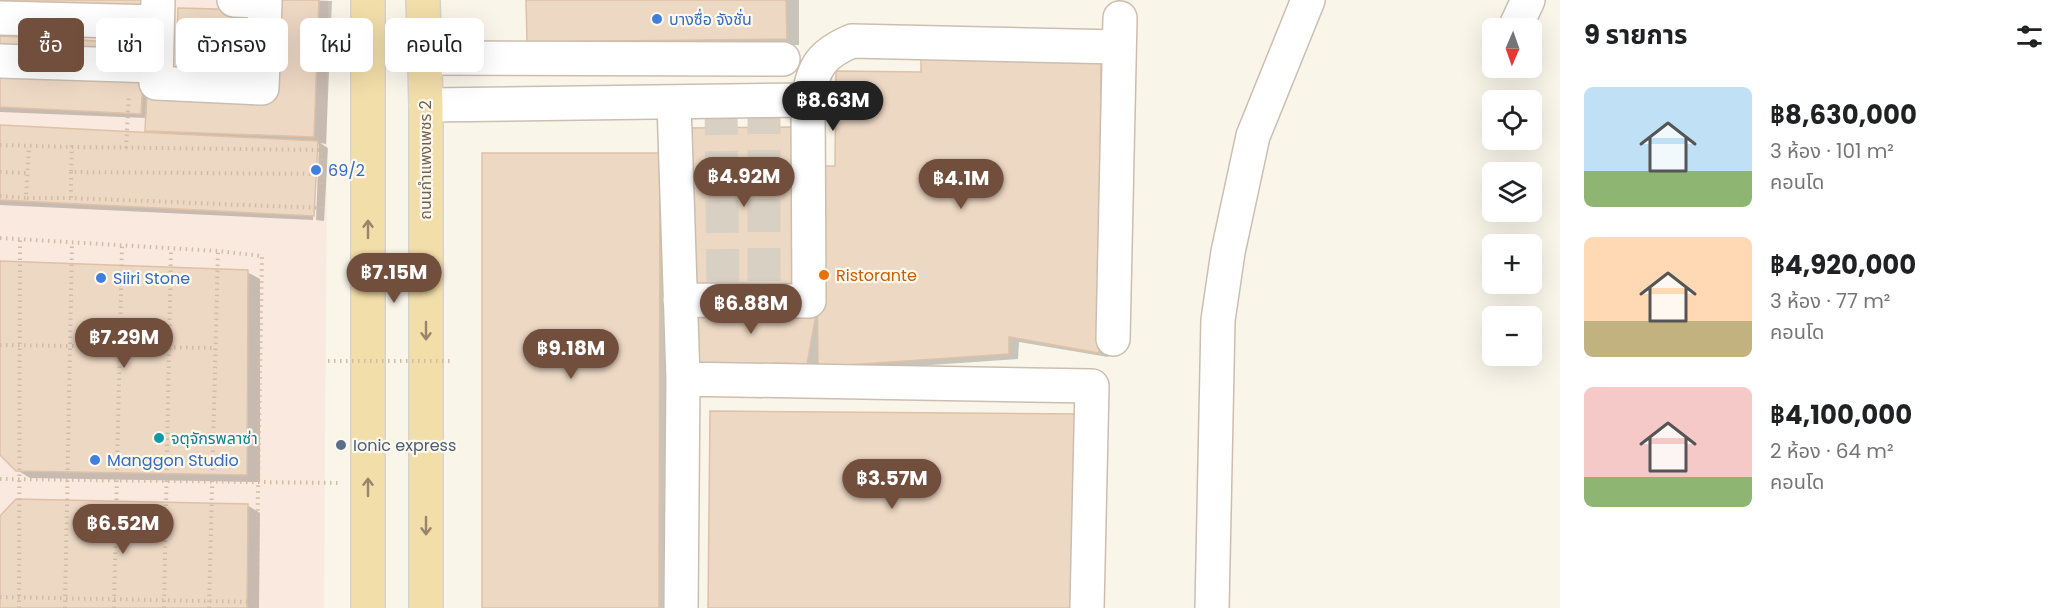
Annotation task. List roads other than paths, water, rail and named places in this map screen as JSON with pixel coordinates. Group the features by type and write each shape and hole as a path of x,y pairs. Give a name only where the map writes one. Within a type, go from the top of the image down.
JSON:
{"main road":[{"path":"368,0 368,608"},
{"name":"ถนนกำแพงเพชร 2","path":"423,0 423,18"},
{"name":"ถนนกำแพงเพชร 2","path":"425,72 426,608"}],"street":[{"path":"0,61 156,74 262,88 266,2 234,0"},
{"path":"1212,608 1218,320 1228,252 1253,136 1308,0"},
{"path":"1520,18 1528,0"},
{"path":"0,18 158,11 156,74"},
{"path":"680,300 809,301 808,100 811,77 821,62 835,49 852,41 1120,33 1113,339"},
{"path":"484,57 783,59"},
{"path":"426,105 808,100"},
{"path":"674,103 683,379 681,608"},
{"path":"683,379 1092,386 1087,608"}],"tunnel":[{"path":"764,101 764,300"},
{"path":"721,102 723,300"}],"place":[{"name":"บางซื่อ จังชั่น","path":"657,19"},
{"name":"69/2","path":"316,170"},
{"name":"Ristorante","path":"824,275"},
{"name":"Siiri Stone","path":"101,278"},
{"name":"จตุจักรพลาซ่า","path":"159,438"},
{"name":"Ionic express","path":"341,445"},
{"name":"Manggon Studio","path":"95,460"}]}
